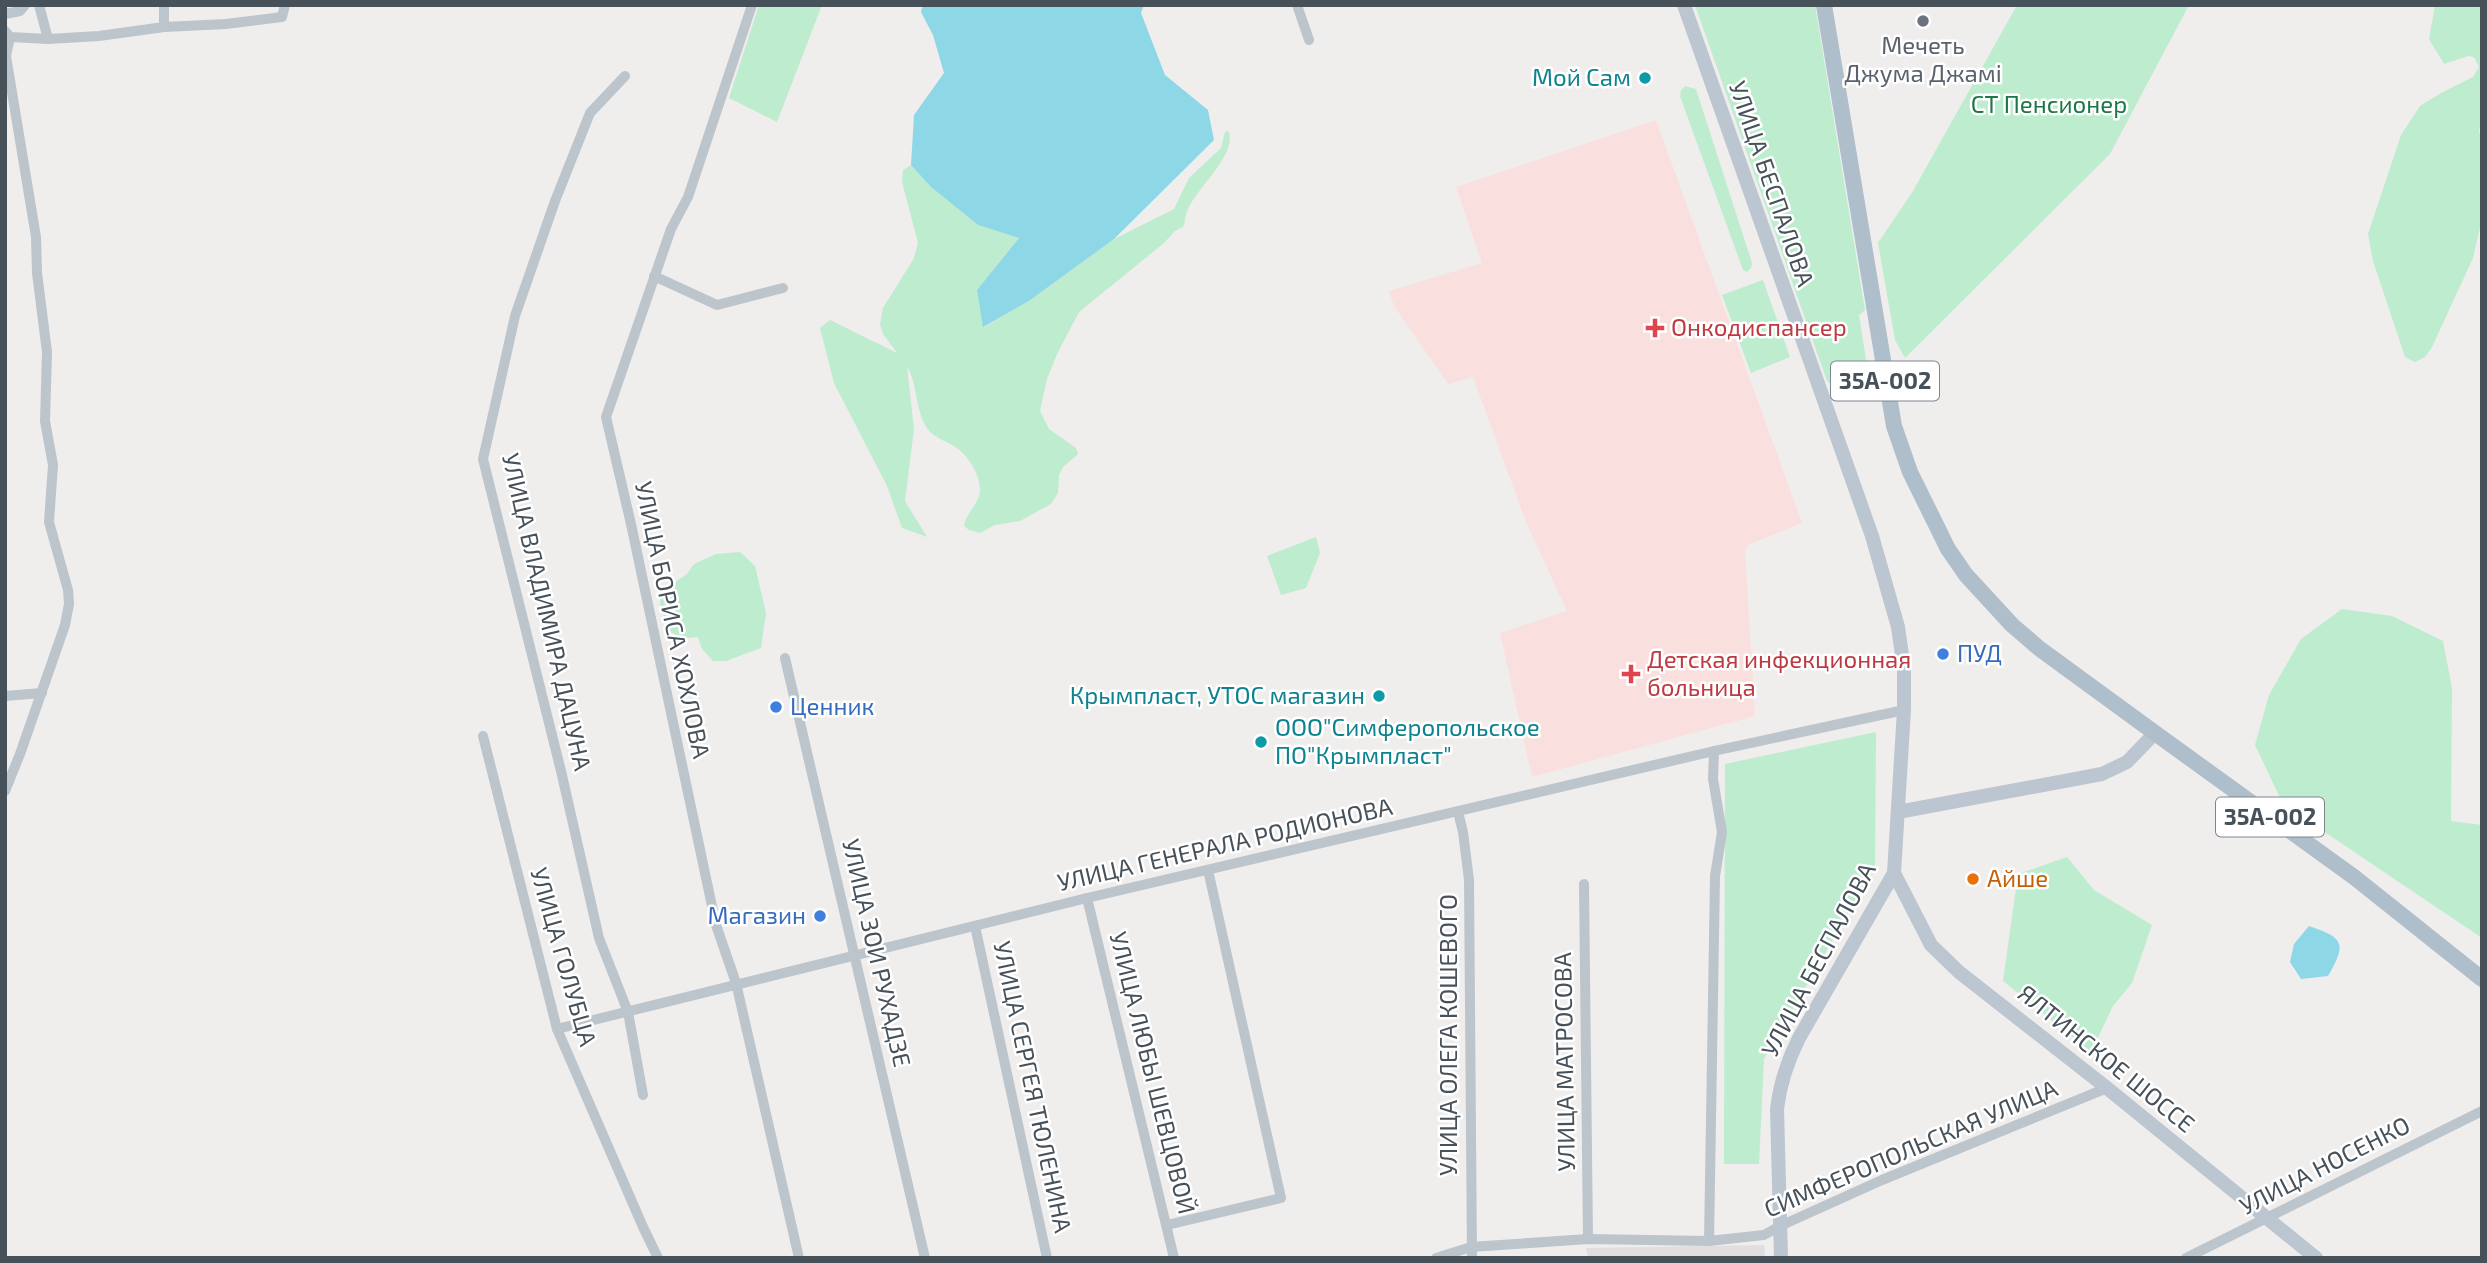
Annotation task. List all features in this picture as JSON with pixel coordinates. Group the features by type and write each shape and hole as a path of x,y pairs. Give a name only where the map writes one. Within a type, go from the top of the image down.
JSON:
{"main road":[{"name":"УЛИЦА БЕСПАЛОВА","path":"1684,5 1872,536 1898,627 1904,669 1894,873 1787,1062 1780,1085 1777,1109 1781,1258"},
{"name":"35А-002","path":"1824,5 1890,409 1899,443 1915,483 1948,549 1990,603 2040,649 2354,877 2482,979"},
{"path":"1898,812 2102,774 2127,762 2155,733"},
{"name":"ЯЛТИНСКОЕ ШОССЕ","path":"1894,873 1931,945 1959,972 2316,1258"},
{"path":"1880,898 1894,896 1910,904"}],"street":[{"path":"5,14 20,11 25,5"},
{"path":"39,5 48,39"},
{"path":"164,5 164,27"},
{"path":"5,791 42,693 65,625 69,604 68,590 49,522 52,466 45,421 47,352 37,273 36,237 6,56 8,34 48,39 99,36 164,27 226,24 282,17 285,5"},
{"name":"УЛИЦА БОРИСА ХОХЛОВА","path":"752,5 688,197 670,229 606,417 716,925 736,983 799,1258"},
{"path":"1297,5 1309,40"},
{"name":"УЛИЦА ВЛАДИМИРА ДАЦУНА","path":"625,76 590,113 555,201 515,316 483,459 561,771 598,938 628,1012 643,1095"},
{"path":"654,276 717,305 783,288"},
{"name":"УЛИЦА ЗОИ РУХАДЗЕ","path":"785,658 925,1258"},
{"path":"5,696 42,693"},
{"name":"УЛИЦА ГЕНЕРАЛА РОДИОНОВА","path":"557,1029 1087,898 1714,751 1904,710"},
{"name":"УЛИЦА ГОЛУБЦА","path":"482,736 557,1029 659,1258"},
{"path":"1709,1241 1715,876 1721,832 1713,779 1714,751"},
{"name":"УЛИЦА ОЛЕГА КОШЕВОГО","path":"1458,812 1469,880 1472,1252"},
{"path":"1167,1225 1281,1198 1209,870"},
{"name":"УЛИЦА МАТРОСОВА","path":"1584,884 1588,1239"},
{"name":"УЛИЦА ЛЮБЫ ШЕВЦОВОЙ","path":"1087,898 1174,1258"},
{"name":"УЛИЦА СЕРГЕЯ ТЮЛЕНИНА","path":"975,926 1047,1258"},
{"name":"СИМФЕРОПОЛЬСКАЯ УЛИЦА","path":"1436,1258 1588,1239 1709,1241 1764,1235 2107,1088"},
{"name":"УЛИЦА НОСЕНКО","path":"2186,1258 2482,1111"}],"shaded area":[{"path":"1656,120 1802,523 1748,545 1745,551 1755,716 1532,777 1500,633 1567,611 1526,522 1473,377 1448,384 1394,306 1389,291 1482,263 1456,187"},
{"path":"1764,1245 1765,1258 1588,1258 1586,1248"}],"green space":[{"path":"759,5 822,5 777,122 729,98"},
{"path":"1695,5 1815,5 1865,310 1859,315 1869,379 1859,387 1843,390 1827,381"},
{"name":"СТ Пенсионер","path":"2017,5 2189,5 2110,154 1905,358 1895,340 1878,243 1913,191"},
{"path":"2435,5 2482,5 2482,117 2479,131 2482,142 2482,219 2473,258 2432,347 2425,357 2415,362 2405,357 2373,261 2368,234 2401,135 2420,106 2473,77 2479,67 2474,57 2468,56 2444,64 2429,39"},
{"path":"1685,86 1696,89 1752,263 1747,272 1743,270 1680,96"},
{"path":"1228,131 1230,140 1222,161 1191,203 1183,227 1079,312 1057,354 1047,379 1040,411 1049,429 1076,448 1078,454 1063,467 1059,475 1058,493 1051,504 1020,521 995,525 980,533 964,526 979,497 978,479 973,466 964,455 927,428 907,366 914,429 905,501 927,537 902,528 887,486 834,383 820,328 830,320 897,353 883,334 880,324 883,308 914,258 918,243 902,182 903,170 911,165 931,187 978,225 1019,238 977,290 984,327 1029,301 1114,239 1174,209 1189,178 1221,148 1225,132"},
{"path":"1763,280 1790,357 1751,373 1722,295"},
{"path":"1316,537 1320,553 1306,588 1281,595 1267,556"},
{"path":"740,552 755,566 766,613 761,648 726,661 713,661 702,649 698,637 686,638 669,632 660,604 661,592 687,574 694,564 716,554"},
{"path":"2342,609 2392,616 2443,641 2452,688 2451,821 2482,825 2482,938 2283,804 2255,745 2269,695 2301,639"},
{"path":"1876,732 1875,867 1764,1059 1759,1164 1724,1164 1725,764"},
{"path":"2067,857 2094,890 2152,925 2132,983 2113,1006 2091,1052 2003,981 2018,874"}],"water":[{"path":"923,5 1144,5 1141,13 1165,75 1208,110 1214,140 1114,239 1029,301 983,327 977,290 1019,238 978,225 931,187 911,165 914,115 944,73 933,35 921,12"},
{"path":"2309,926 2335,938 2340,949 2328,976 2301,979 2290,962 2294,944"}],"place":[{"name":"Мечеть Джума Джамі","path":"1923,21"},
{"name":"Мой Сам","path":"1645,78"},
{"name":"Онкодиспансер","path":"1655,328"},
{"name":"ПУД","path":"1943,654"},
{"name":"Детская инфекционная больница","path":"1631,674"},
{"name":"Крымпласт, УТОС магазин","path":"1379,696"},
{"name":"Ценник","path":"776,707"},
{"name":"ООО\"Симферопольское ПО\"Крымпласт\"","path":"1261,742"},
{"name":"Айше","path":"1973,879"},
{"name":"Магазин","path":"820,916"}]}
